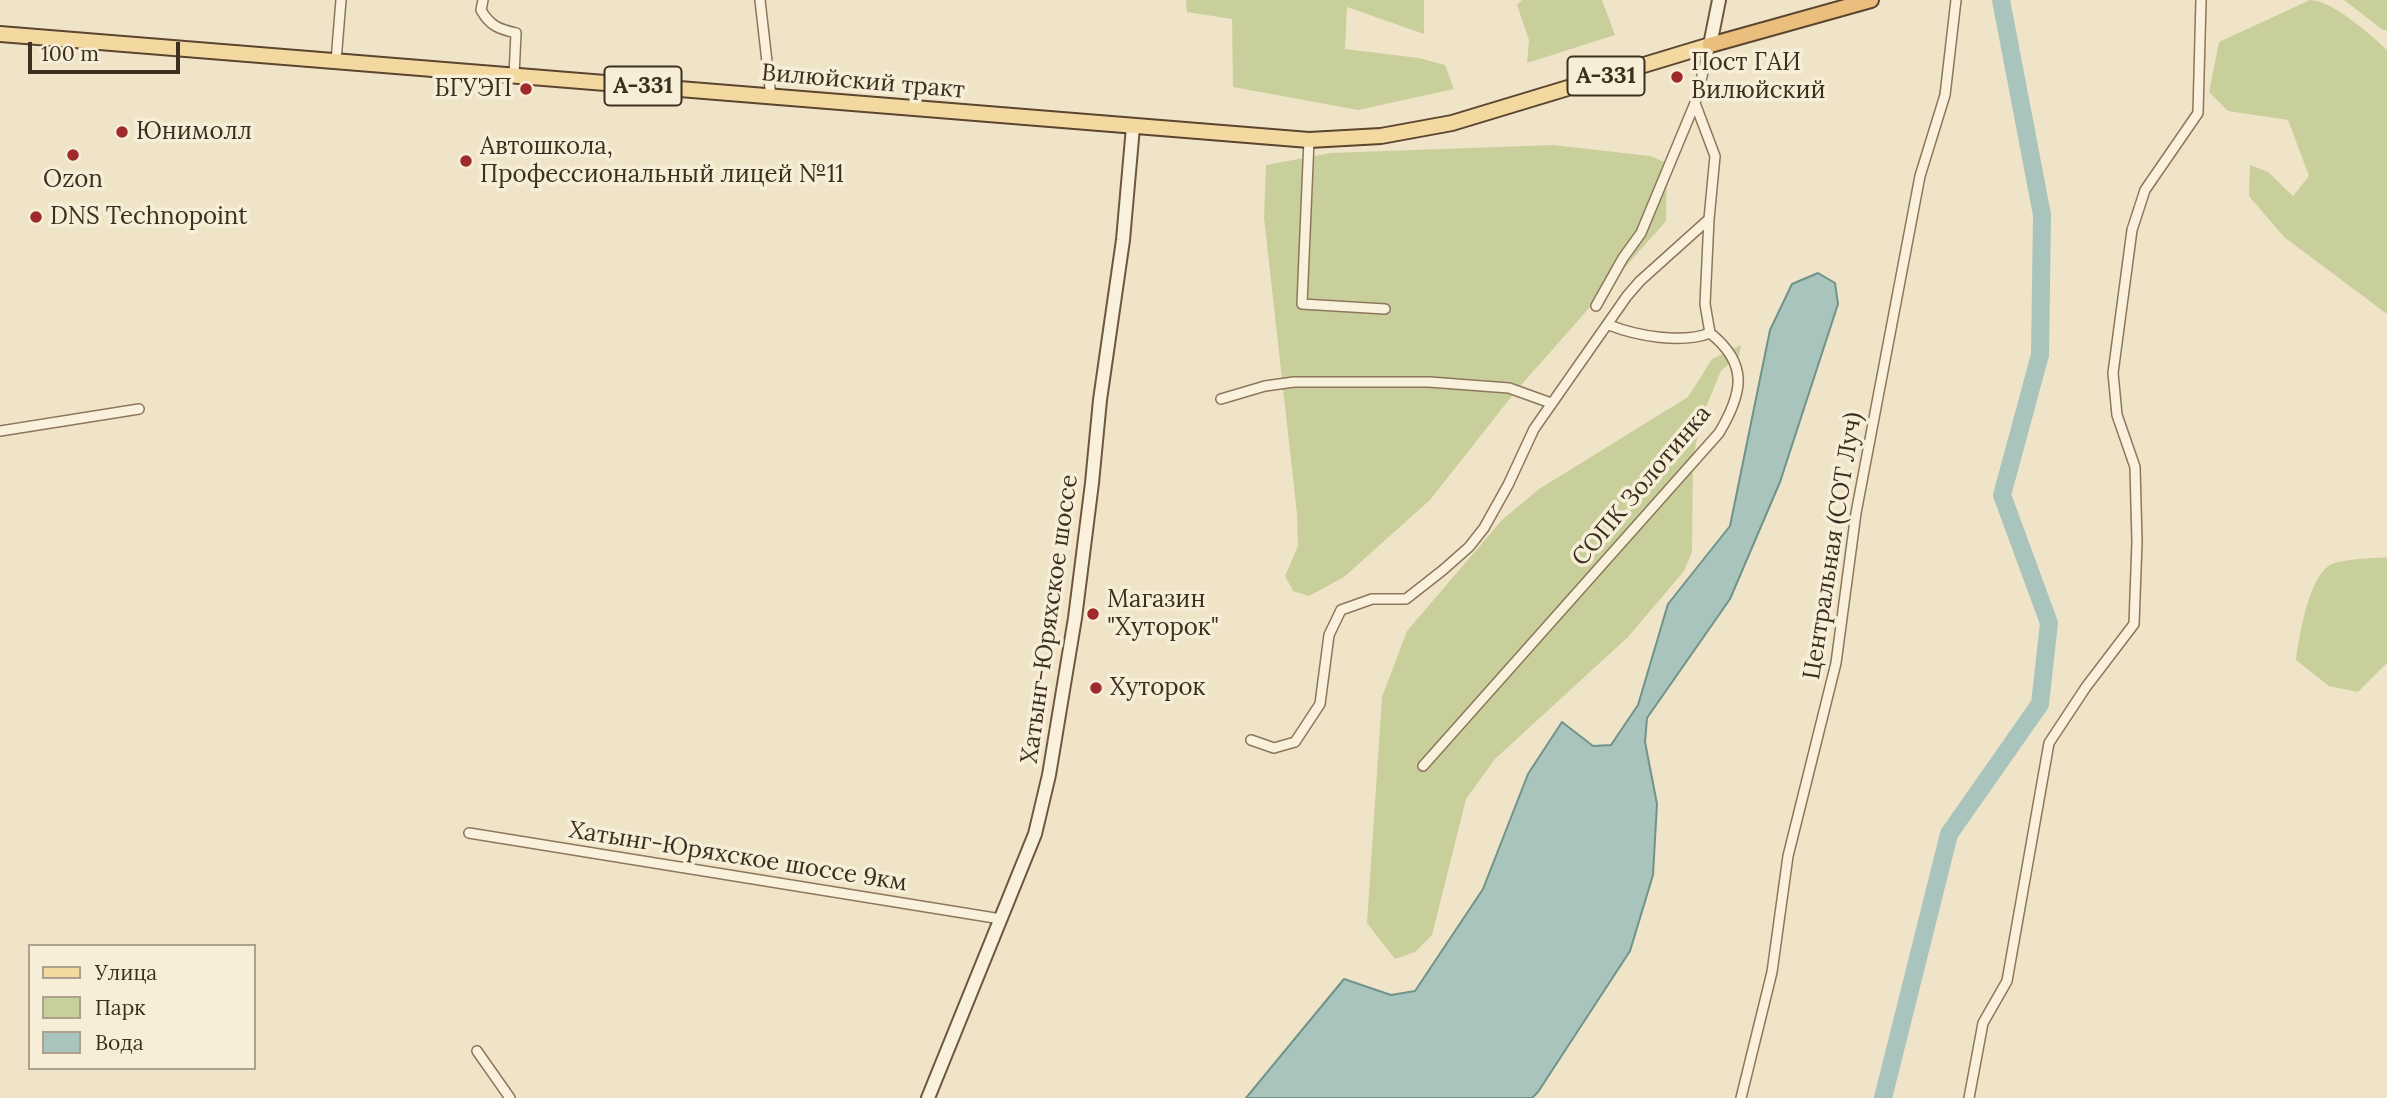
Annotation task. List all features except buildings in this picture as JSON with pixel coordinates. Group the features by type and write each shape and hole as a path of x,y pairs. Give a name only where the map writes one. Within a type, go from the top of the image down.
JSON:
{"highway":[{"name":"А-331","path":"1710,44 1871,0"}],"main road":[{"path":"1710,44 1719,0"},
{"name":"Вилюйский тракт","path":"0,34 1309,140 1381,136 1452,123 1710,44"},
{"name":"Хатынг-Юряхское шоссе","path":"928,1098 1035,834 1051,764 1075,618 1100,400 1123,240 1133,127"}],"street":[{"path":"336,61 341,0"},
{"path":"482,0 481,10 494,27 516,33 514,76"},
{"path":"760,0 771,97"},
{"name":"Центральная (СОТ Луч)","path":"1741,1098 1772,972 1788,856 1836,663 1856,513 1920,176 1945,95 1956,0"},
{"path":"1969,1098 1983,1023 2007,981 2049,743 2086,687 2134,624 2137,542 2135,467 2117,415 2113,373 2132,230 2145,190 2198,113 2202,0"},
{"path":"1596,306 1641,233 1695,103 1710,44"},
{"path":"1609,325 1629,333 1653,337 1700,337 1710,333 1705,304 1715,156 1695,103"},
{"path":"1309,140 1302,304 1385,309"},
{"path":"1251,740 1274,748 1295,742 1320,704 1329,635 1342,610 1372,599 1406,599 1469,547 1484,528 1508,485 1534,429 1640,281 1709,219"},
{"name":"СОПК Золотинка","path":"1423,766 1718,433 1727,419 1739,373 1727,346 1710,333"},
{"path":"1221,399 1265,386 1294,382 1429,382 1509,388 1551,403"},
{"path":"0,431 139,409"},
{"name":"Хатынг-Юряхское шоссе 9км","path":"469,833 1001,919"},
{"path":"477,1051 510,1098"}],"green space":[{"path":"1186,0 1424,0 1424,34 1347,7 1345,49 1419,58 1445,65 1454,89 1358,110 1233,87 1232,19 1187,12"},
{"path":"1522,0 1602,0 1615,35 1527,63 1529,40 1517,5"},
{"path":"2310,0 2340,12 2387,50 2387,314 2284,237 2249,196 2250,165 2268,172 2293,196 2309,176 2288,120 2228,111 2209,92 2219,42"},
{"path":"2344,0 2387,0 2387,30 2383,30"},
{"path":"1553,145 1650,156 1667,163 1666,221 1515,392 1430,500 1344,577 1309,596 1293,591 1285,576 1298,546 1297,514 1264,218 1266,165 1331,153"},
{"path":"1741,345 1739,356 1721,371 1700,421 1693,461 1692,552 1684,571 1628,637 1495,759 1466,799 1432,935 1415,952 1395,959 1367,923 1382,697 1407,631 1502,520 1539,489 1688,397 1712,359"},
{"path":"2387,557 2387,663 2358,692 2329,686 2296,660 2311,593 2324,570 2332,564"}],"water":[{"path":"1818,273 1835,283 1838,304 1780,482 1730,599 1647,718 1645,742 1657,804 1653,875 1630,951 1538,1092 1532,1098 1246,1098 1344,979 1391,995 1415,991 1483,889 1528,774 1562,722 1593,746 1611,745 1638,705 1668,604 1730,526 1770,330 1792,284"}],"waterway":[{"path":"1883,1098 1949,834 2040,704 2049,623 2002,495 2040,355 2042,215 2001,0"}],"place":[{"name":"Пост ГАИ Вилюйский","path":"1677,77"},
{"name":"БГУЭП","path":"526,89"},
{"name":"Юнимолл","path":"122,132"},
{"name":"Ozon","path":"73,155"},
{"name":"Автошкола, Профессиональный лицей №11","path":"466,161"},
{"name":"DNS Technopoint","path":"36,217"},
{"name":"Магазин \"Хуторок\"","path":"1093,614"},
{"name":"Хуторок","path":"1096,688"}]}
